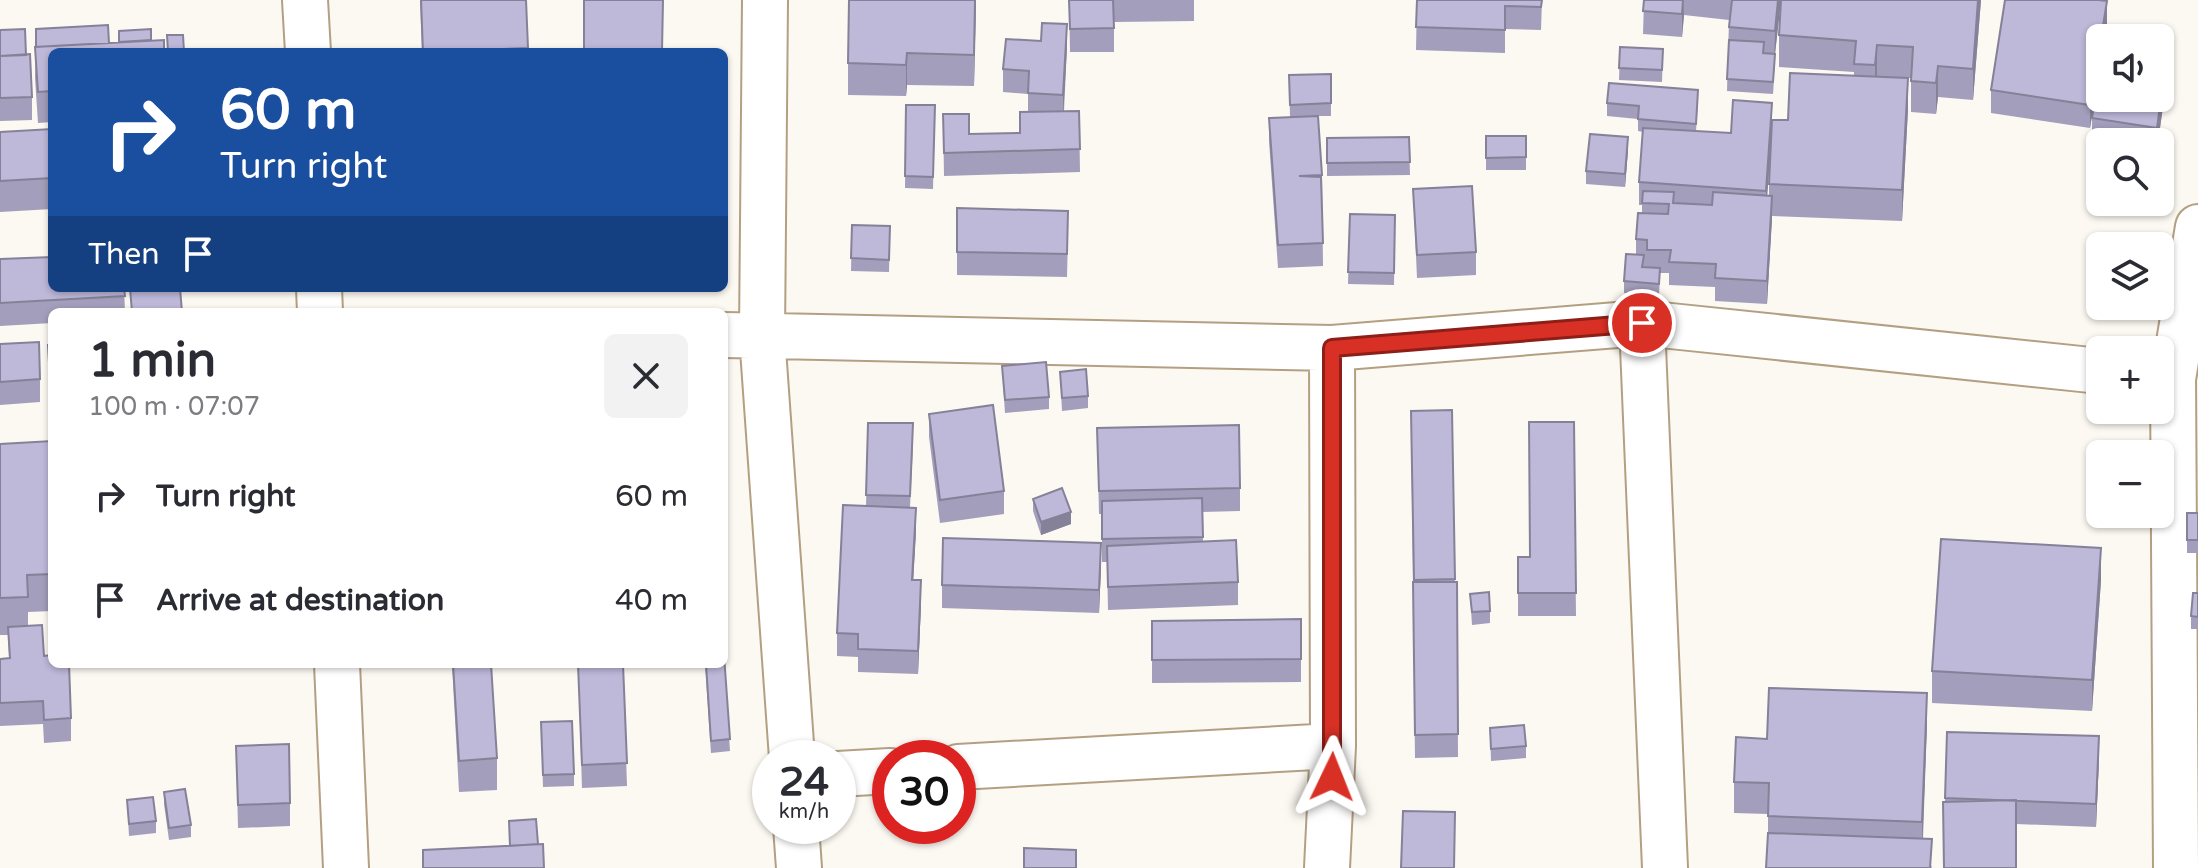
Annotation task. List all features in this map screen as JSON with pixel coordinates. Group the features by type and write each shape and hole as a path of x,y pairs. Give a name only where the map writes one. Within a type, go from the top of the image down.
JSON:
{"street":[{"path":"305,0 308,48"},
{"path":"765,0 743,335 790,740"},
{"path":"2176,868 2177,380 2198,227"},
{"path":"743,335 1332,348 1642,323 2086,370"},
{"path":"1642,323 1665,868"},
{"path":"1327,868 1333,746 1332,348"},
{"path":"337,668 346,868"},
{"path":"976,766 1333,746"},
{"path":"797,844 799,868"}],"building":[{"path":"421,0 526,0 528,48 423,48"},
{"path":"584,0 663,0 662,48 584,48"},
{"path":"849,0 975,0 974,55 907,53 906,65 848,63"},
{"path":"1069,0 1113,0 1114,28 1070,29"},
{"path":"1417,0 1542,0 1541,7 1505,6 1505,30 1416,27"},
{"path":"1644,0 1683,0 1682,14 1643,11"},
{"path":"1732,0 1778,0 1775,31 1729,27"},
{"path":"1781,0 1978,0 1973,69 1938,66 1936,83 1911,81 1913,47 1877,45 1875,65 1854,64 1856,41 1779,35"},
{"path":"2005,0 2107,1 2103,24 2086,24 2086,104 1991,90"},
{"path":"1042,23 1067,24 1063,95 1028,93 1029,71 1003,69 1006,39 1041,41"},
{"path":"108,25 109,43 36,47 36,29"},
{"path":"25,29 26,55 0,56 0,30"},
{"path":"151,29 151,40 119,42 119,31"},
{"path":"167,35 183,35 184,48 168,48"},
{"path":"164,40 164,48 48,48 48,91 38,92 35,47"},
{"path":"1729,40 1764,42 1763,53 1775,54 1773,82 1727,79"},
{"path":"1620,47 1663,49 1662,70 1619,68"},
{"path":"30,54 32,97 0,98 0,56"},
{"path":"1790,73 1908,78 1902,190 1769,184 1772,120 1788,120"},
{"path":"1331,74 1331,103 1290,105 1289,75"},
{"path":"1609,83 1698,90 1696,124 1638,119 1639,106 1607,103"},
{"path":"1733,100 1772,103 1766,191 1639,182 1643,128 1731,133"},
{"path":"906,105 935,105 933,177 905,176"},
{"path":"1079,111 1080,149 944,153 943,114 969,114 969,134 1020,133 1020,112"},
{"path":"2093,112 2159,112 2157,128 2092,118"},
{"path":"1318,116 1322,175 1299,176 1321,177 1323,243 1278,245 1269,118"},
{"path":"48,129 48,178 0,181 0,132"},
{"path":"1590,134 1628,137 1625,174 1586,171"},
{"path":"1486,136 1526,136 1526,157 1486,158"},
{"path":"1409,137 1410,162 1327,163 1327,138"},
{"path":"1472,186 1476,252 1417,255 1413,189"},
{"path":"1643,191 1674,192 1673,203 1712,205 1713,192 1772,196 1767,281 1715,278 1716,264 1669,262 1671,250 1647,250 1647,240 1636,239 1638,213 1668,214 1669,204 1642,203"},
{"path":"957,208 1068,211 1067,254 957,252"},
{"path":"1350,214 1395,215 1394,273 1348,272"},
{"path":"852,225 890,226 889,260 851,258"},
{"path":"1626,254 1644,255 1642,267 1660,268 1659,284 1624,281"},
{"path":"48,257 48,292 124,292 125,296 0,303 0,259"},
{"path":"130,292 180,292 182,308 132,308"},
{"path":"39,342 40,379 0,382 0,344"},
{"path":"1046,362 1049,397 1005,400 1002,366"},
{"path":"1086,369 1088,396 1062,398 1060,372"},
{"path":"993,405 1004,491 940,500 929,414"},
{"path":"1452,410 1455,579 1414,580 1411,411"},
{"path":"1529,422 1574,422 1576,593 1518,593 1518,557 1530,557"},
{"path":"868,423 913,423 910,496 866,495"},
{"path":"1239,425 1240,488 1099,491 1097,428"},
{"path":"48,441 48,574 27,575 28,597 0,598 0,444"},
{"path":"1062,488 1071,512 1041,522 1033,499"},
{"path":"1202,498 1203,537 1102,539 1102,501"},
{"path":"843,505 916,508 912,580 921,580 918,651 858,649 858,634 837,633"},
{"path":"2187,513 2198,513 2198,540 2187,540"},
{"path":"943,538 1101,543 1099,590 942,585"},
{"path":"1941,539 2101,548 2092,680 1932,671"},
{"path":"1236,540 1238,582 1108,587 1107,546"},
{"path":"1413,582 1457,582 1458,734 1415,735"},
{"path":"1489,592 1490,611 1472,612 1470,594"},
{"path":"2193,593 2198,593 2198,617 2191,616"},
{"path":"1301,619 1301,659 1152,660 1152,621"},
{"path":"42,625 48,668 69,668 71,718 44,720 43,701 0,703 0,659 10,658 8,627"},
{"path":"453,668 491,668 497,758 459,761"},
{"path":"578,668 623,668 627,763 582,765"},
{"path":"706,668 725,668 730,739 711,741"},
{"path":"1769,688 1927,693 1922,822 1768,816 1769,783 1734,782 1736,737 1767,739"},
{"path":"572,721 574,774 543,775 541,722"},
{"path":"1524,725 1526,746 1491,749 1490,728"},
{"path":"1947,732 2099,736 2096,804 1945,798"},
{"path":"289,744 290,803 238,805 236,746"},
{"path":"185,789 191,825 169,828 164,792"},
{"path":"153,797 156,821 129,824 127,800"},
{"path":"2016,800 2016,868 1944,868 1943,802"},
{"path":"1403,811 1455,812 1454,868 1401,868"},
{"path":"536,819 538,844 510,846 509,821"},
{"path":"1768,833 1932,839 1930,868 1766,868"},
{"path":"543,844 544,868 423,868 423,850"},
{"path":"1024,848 1076,850 1076,868 1024,868"}],"route":[{"path":"1332,777 1332,348 1642,323"}]}
